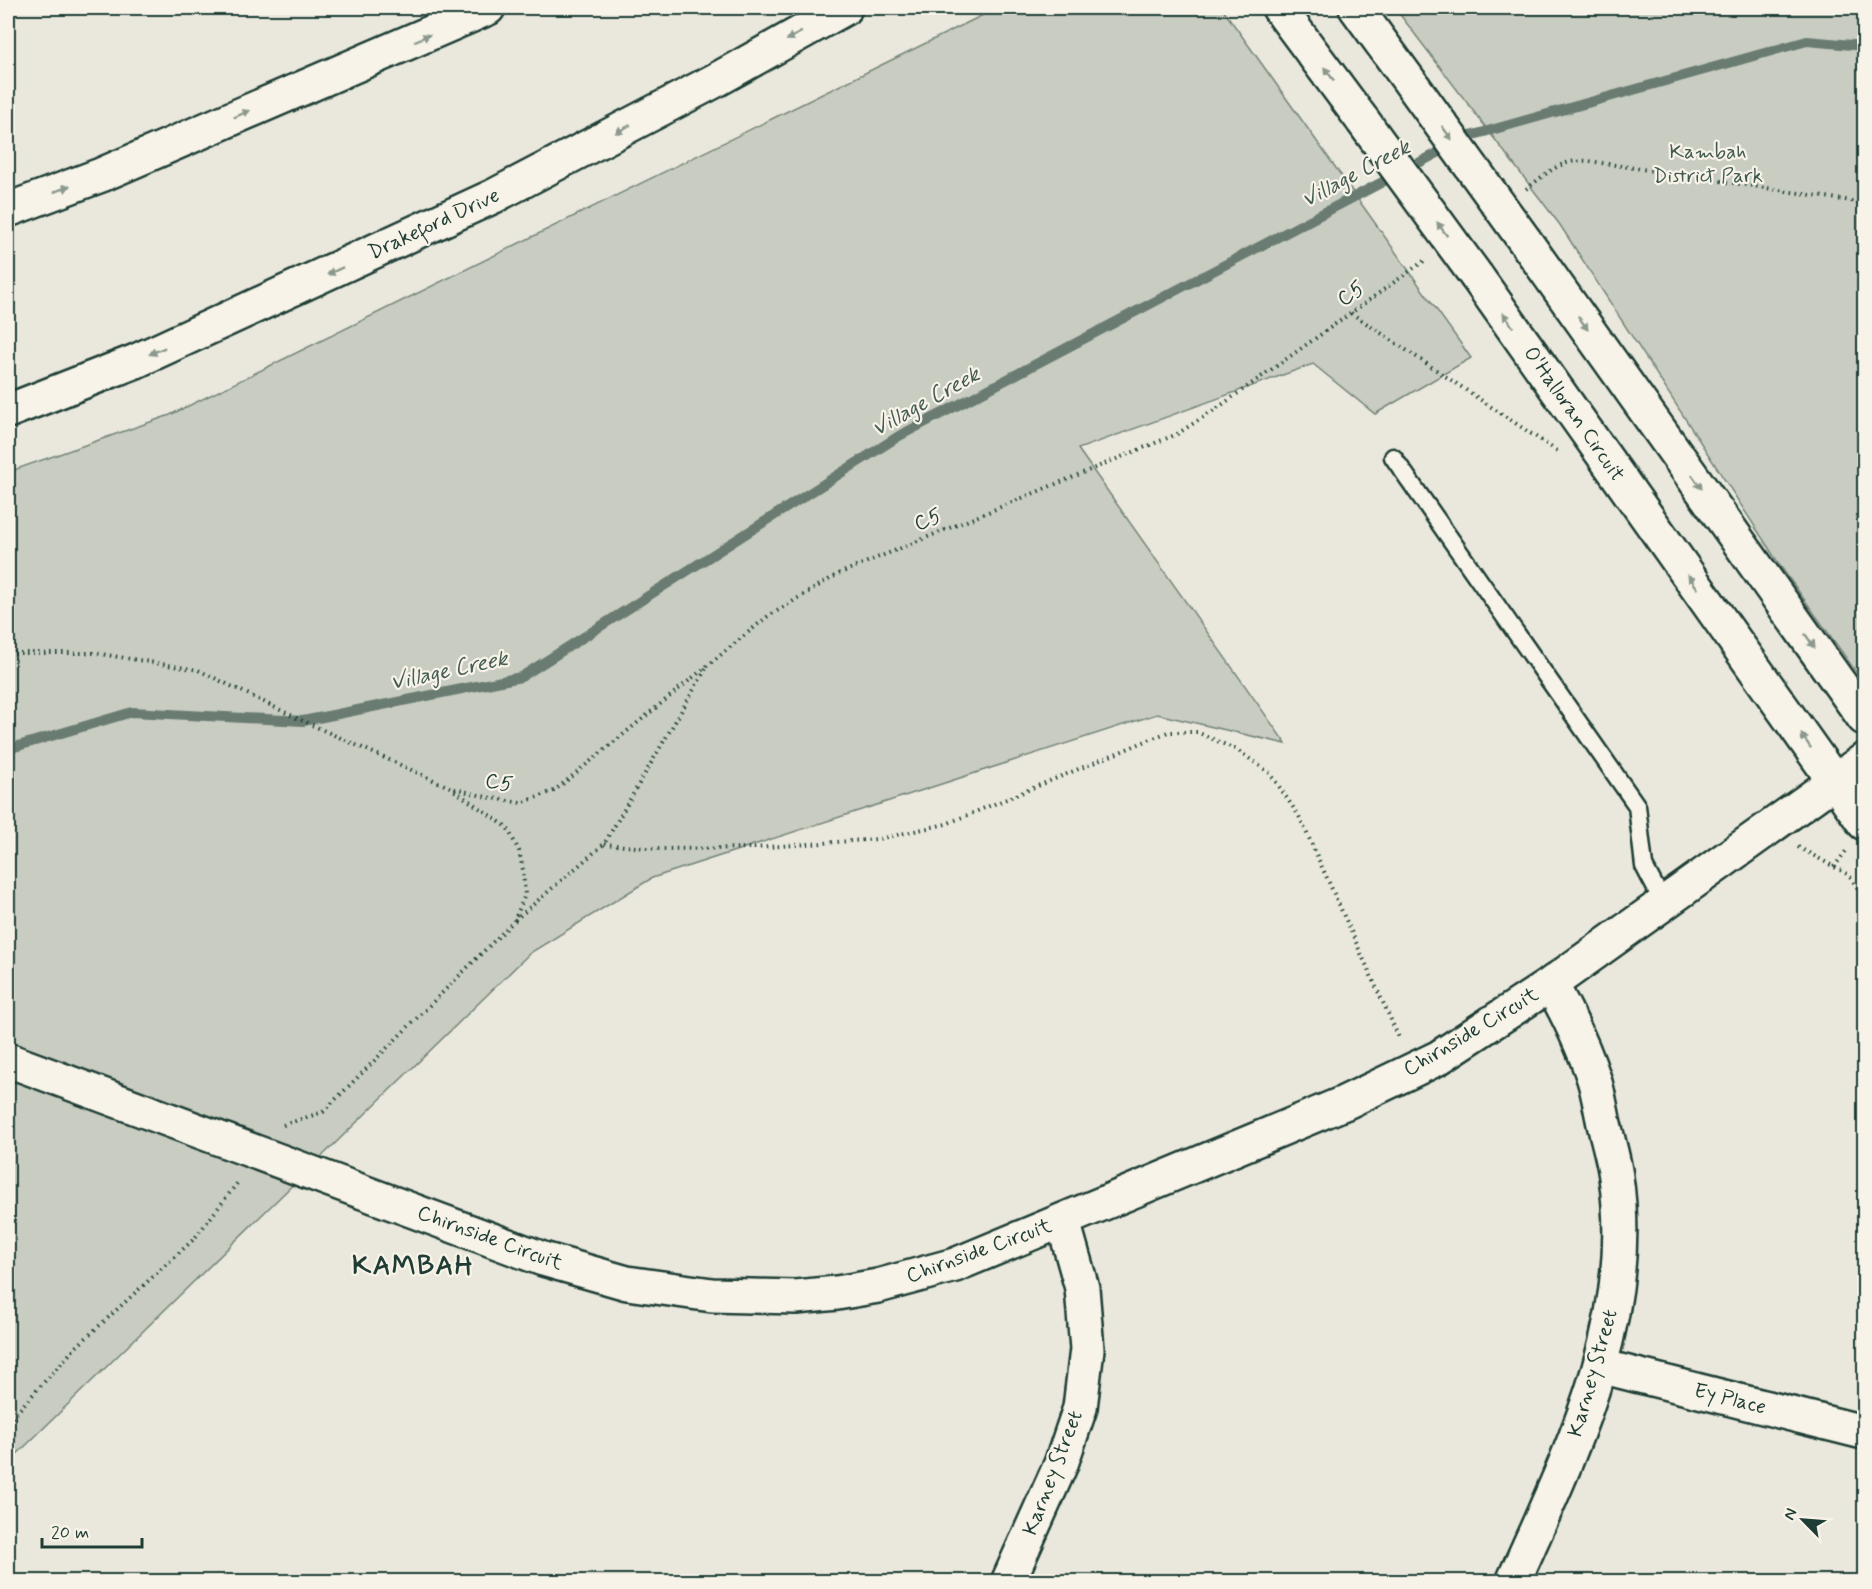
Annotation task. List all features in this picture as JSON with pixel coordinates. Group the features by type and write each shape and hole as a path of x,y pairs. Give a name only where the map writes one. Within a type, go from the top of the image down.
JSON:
{"main road":[{"path":"8,210 100,175 488,8"},
{"name":"Drakeford Drive","path":"8,411 136,361 494,196 718,79 845,8"},
{"name":"O'Halloran Circuit","path":"1280,8 1477,277 1864,823"},
{"path":"1356,8 1525,241 1864,718"},
{"name":"Chirnside Circuit","path":"8,1060 543,1259 627,1283 712,1295 796,1297 837,1293 878,1286 955,1265 1344,1103 1438,1058 1551,984 1864,760"},
{"name":"Karney Street","path":"1513,1581 1570,1455 1600,1366 1612,1320 1618,1273 1620,1225 1616,1176 1594,1079 1564,1007 1551,984"},
{"name":"Karney Street","path":"1008,1581 1061,1464 1080,1408 1087,1349 1082,1288 1063,1221"},
{"name":"Ey Place","path":"1600,1366 1859,1431"}],"lane":[{"path":"1393,456 1637,806 1644,866 1664,904"}],"path":[{"path":"1521,192 1560,165 1573,160 1864,203"},
{"name":"C5","path":"8,653 95,653 198,670 303,721 449,787 486,797 521,802 554,791 767,617 838,574 1177,434 1216,410 1425,261"},
{"path":"1351,313 1557,451"},
{"path":"8,1422 75,1348 194,1239 260,1154 275,1128 323,1112 514,921 604,844 709,664"},
{"path":"604,844 658,849 754,848 878,839 946,824 1168,732 1197,732 1237,750 1270,773 1299,816 1413,1070"},
{"path":"449,787 507,827 515,843 523,870 525,895 514,921"},
{"path":"1776,824 1791,843 1849,875 1864,898"}],"green space":[{"path":"1003,8 1222,8 1471,358 1375,414 1313,364 1078,449 1286,744 1157,714 652,878 530,953 8,1463 8,472 170,415 987,13"},
{"name":"Kambah District Park","path":"1395,8 1864,8 1864,683 1781,567 1560,225"}],"waterway":[{"name":"Village Creek","path":"8,749 132,712 303,721 521,677 899,436 1470,136 1807,41 1864,46"}],"district":[{"name":"KAMBAH","path":"413,1266"}]}
